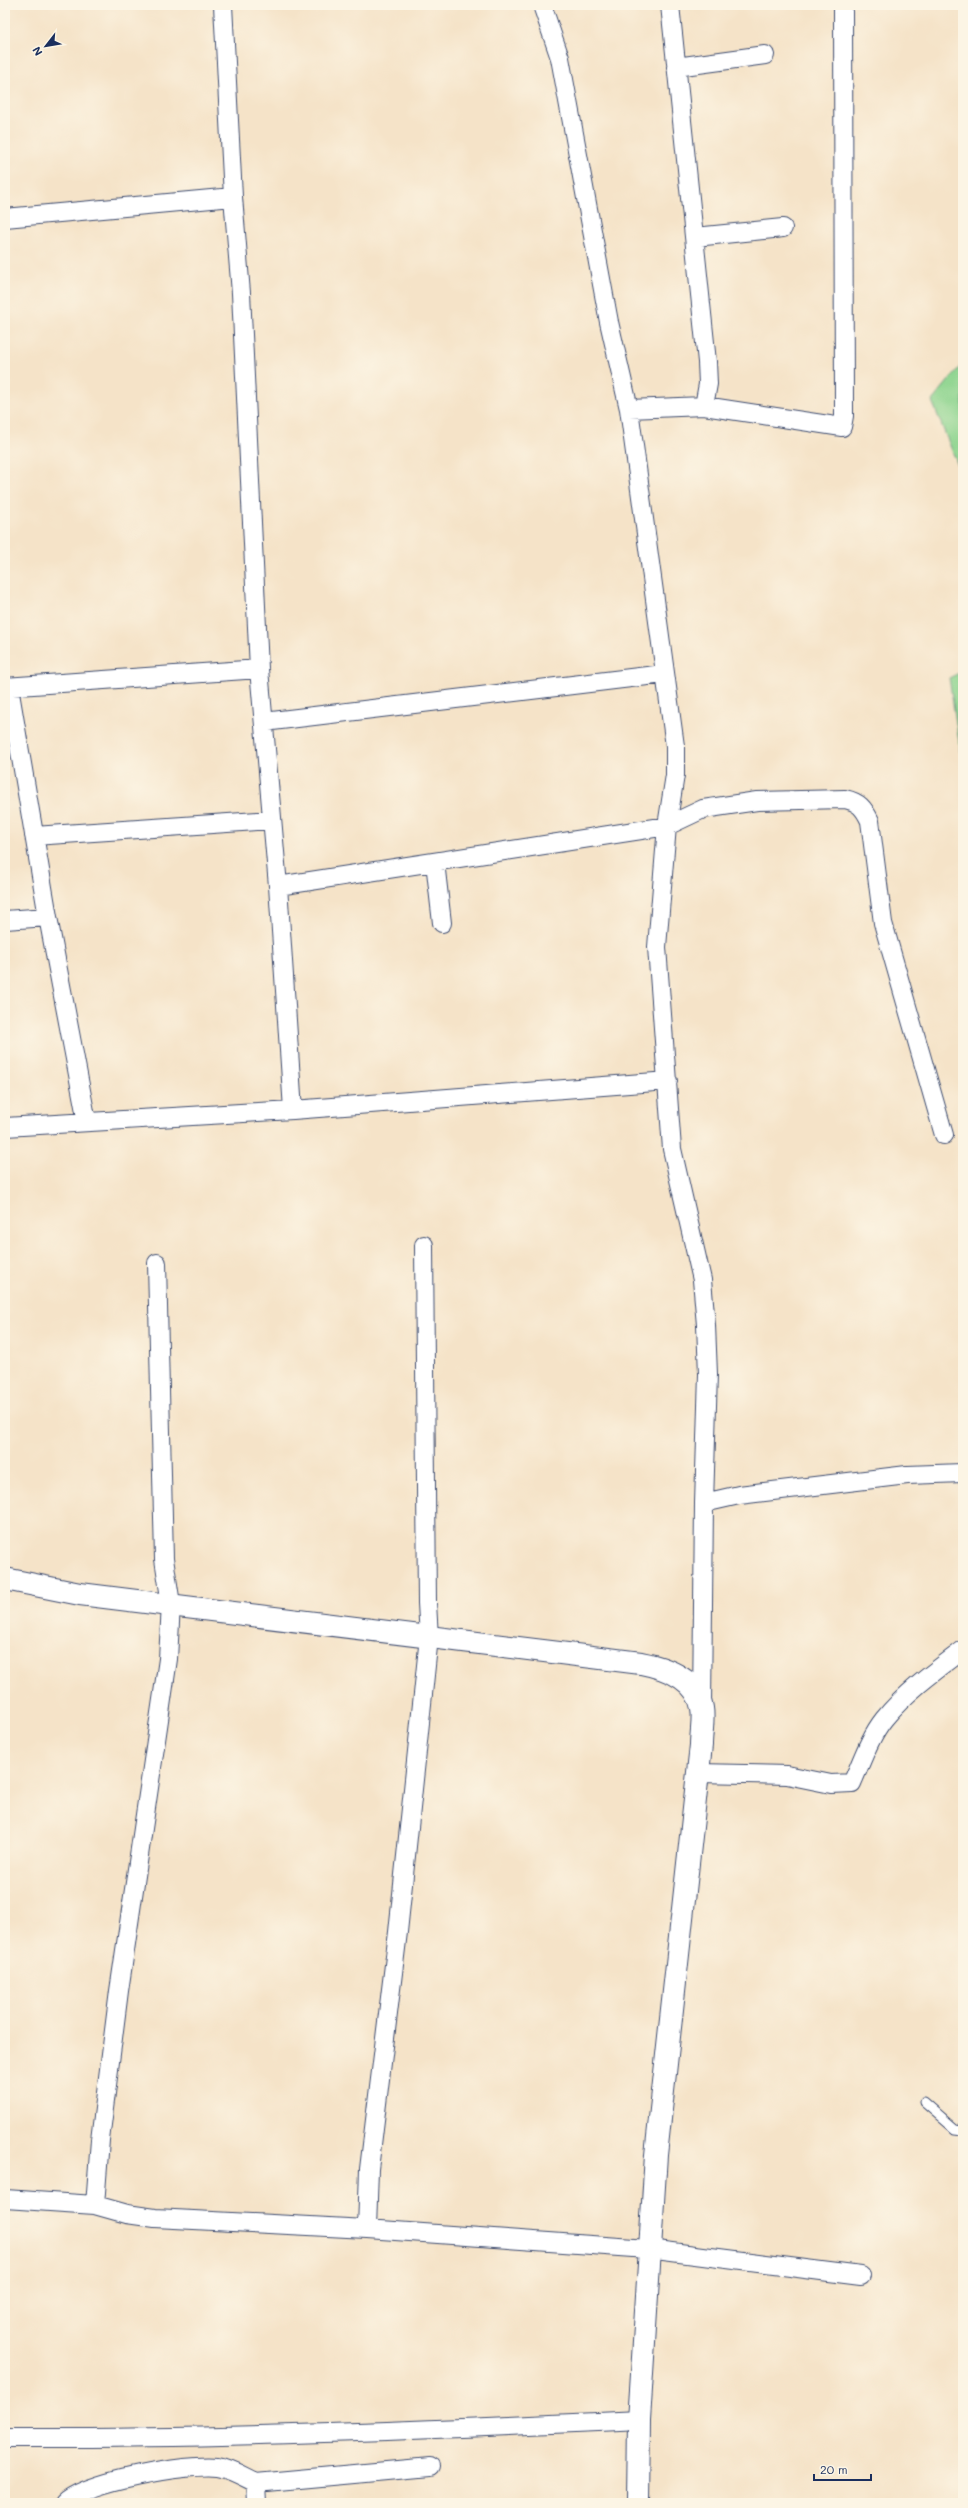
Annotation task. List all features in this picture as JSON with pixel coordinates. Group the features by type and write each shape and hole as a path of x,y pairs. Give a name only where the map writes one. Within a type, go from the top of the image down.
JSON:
{"street":[{"path":"223,5 233,197 241,292 259,669 278,886 293,1110"},
{"path":"542,5 560,58 609,322 629,409 674,746 675,775 667,826 657,947 672,1149 702,1280 708,1374 704,1503 702,1708 698,1773 671,2009 648,2249 639,2420 638,2503"},
{"path":"670,5 707,362 708,384 704,406"},
{"path":"629,409 704,406 842,427 844,416 843,5"},
{"path":"676,67 765,55"},
{"path":"5,218 233,197"},
{"path":"695,237 783,228"},
{"path":"88,1122 48,917 7,687 259,669"},
{"path":"264,722 664,674"},
{"path":"278,886 667,826 703,808 757,802 845,799 856,801 865,809 870,821 883,923 944,1135"},
{"path":"34,836 272,820"},
{"path":"435,862 442,923"},
{"path":"5,920 48,917"},
{"path":"5,1127 293,1110 668,1081"},
{"path":"367,2229 369,2169 399,1924 429,1637 427,1603 424,1245"},
{"path":"96,2205 100,2140 119,1991 168,1659 171,1604 164,1559 157,1263"},
{"path":"704,1503 739,1495 907,1475 963,1473"},
{"path":"5,1579 80,1594 171,1604 656,1666 674,1672 686,1680 702,1708"},
{"path":"698,1773 787,1775 831,1784 852,1782 868,1746 884,1720 900,1701 963,1650"},
{"path":"5,2199 96,2205 127,2214 155,2218 367,2229 648,2249 861,2276"},
{"path":"5,2438 98,2438 377,2433 639,2420"},
{"path":"64,2503 102,2485 162,2471 216,2467 232,2471 256,2483 430,2467"},
{"path":"256,2483 257,2503"}],"lane":[{"path":"924,2102 956,2129 963,2130"}],"green space":[{"path":"963,363 963,468 959,468 932,401"},
{"path":"963,671 963,768 949,678"}]}
